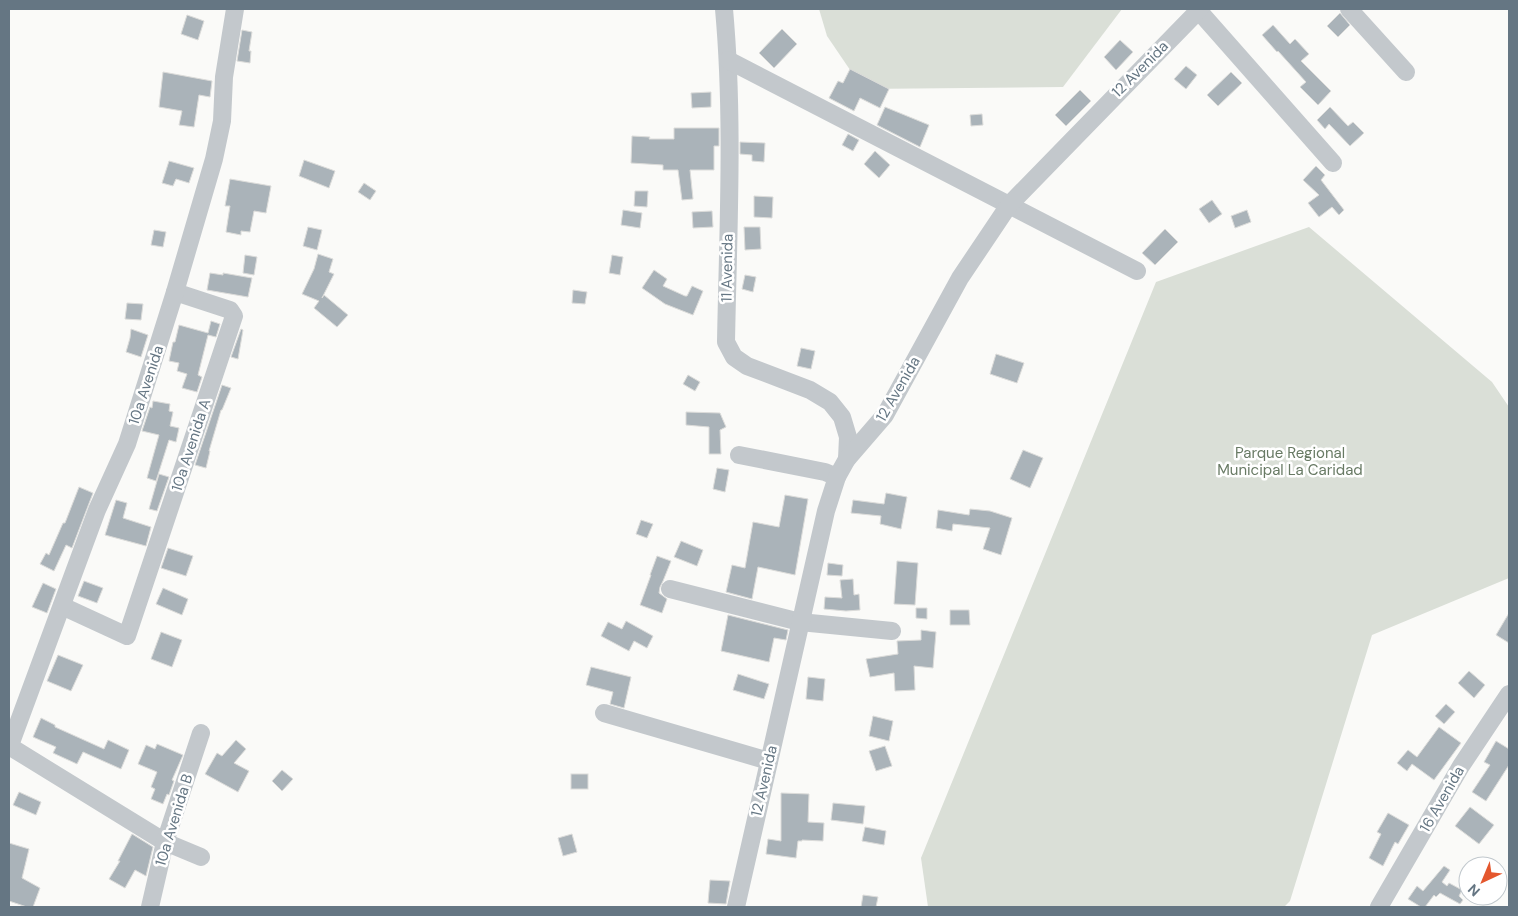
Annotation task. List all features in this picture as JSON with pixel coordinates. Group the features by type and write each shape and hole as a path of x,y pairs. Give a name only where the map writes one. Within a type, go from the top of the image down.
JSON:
{"street":[{"name":"10a Avenida","path":"9,747 97,510 127,444 175,292 214,159 222,121 224,78 235,9"},
{"name":"11 Avenida","path":"724,9 730,121 726,342 734,357 747,366 810,390 830,402 842,417 848,437 848,460"},
{"path":"1199,9 1333,163"},
{"name":"12 Avenida","path":"736,907 826,511 838,477 848,460 885,416 960,278 1009,205 1199,9"},
{"path":"1349,9 1406,72"},
{"path":"728,60 1137,271"},
{"name":"10a Avenida A","path":"62,606 127,636 234,316 230,310 175,292"},
{"path":"740,455 825,472 838,477"},
{"path":"670,589 800,622 892,631"},
{"name":"16 Avenida","path":"1379,907 1460,766 1509,694"},
{"path":"604,713 768,761"},
{"name":"10a Avenida B","path":"150,907 165,842 201,733"},
{"path":"9,747 165,842 201,857"}],"green space":[{"path":"819,9 1122,9 1063,87 863,89 827,36"},
{"name":"Parque Regional Municipal La Caridad","path":"1309,227 1492,382 1509,407 1509,578 1372,635 1290,901 1284,907 928,907 921,858 1156,282"}],"building":[{"path":"1340,13 1350,25 1338,37 1327,26"},
{"path":"187,15 204,21 198,40 181,34"},
{"path":"1273,25 1290,44 1295,39 1309,54 1301,61 1331,91 1318,105 1300,87 1306,82 1262,35"},
{"path":"782,29 797,44 774,68 759,53"},
{"path":"242,30 252,32 249,51 251,51 250,63 237,61"},
{"path":"1120,40 1133,52 1116,70 1104,57"},
{"path":"1186,66 1197,75 1186,89 1174,79"},
{"path":"850,69 889,89 880,108 860,98 854,111 829,98 838,81 843,83"},
{"path":"163,72 212,81 210,97 199,95 194,127 179,125 182,111 159,107"},
{"path":"1231,72 1242,83 1218,106 1207,95"},
{"path":"1080,90 1091,101 1066,126 1055,115"},
{"path":"711,92 711,107 692,108 691,93"},
{"path":"885,107 929,125 920,147 877,125"},
{"path":"1330,107 1348,126 1353,122 1364,133 1350,146 1329,124 1325,129 1317,120"},
{"path":"982,114 983,125 971,126 970,115"},
{"path":"674,128 719,128 719,146 714,146 714,170 690,170 693,199 682,200 678,170 663,170 663,165 631,163 632,136 650,137 649,139 674,139"},
{"path":"848,134 859,140 853,151 842,145"},
{"path":"740,142 765,143 764,162 752,161 752,155 740,154"},
{"path":"875,151 890,165 879,178 864,164"},
{"path":"304,160 335,171 329,188 299,176"},
{"path":"169,161 194,168 189,183 176,179 173,186 162,183"},
{"path":"1316,166 1325,175 1321,180 1344,210 1339,215 1332,207 1319,217 1308,203 1319,195 1303,180"},
{"path":"230,179 271,186 266,213 254,211 250,232 241,231 241,235 226,232 230,206 225,206"},
{"path":"364,183 376,191 370,200 358,192"},
{"path":"635,191 648,191 647,207 634,206"},
{"path":"754,196 773,197 772,218 754,217"},
{"path":"1212,200 1222,214 1209,223 1199,209"},
{"path":"623,210 642,213 640,228 621,225"},
{"path":"1247,210 1251,222 1235,228 1231,216"},
{"path":"712,211 713,227 693,228 692,212"},
{"path":"308,227 322,230 317,250 303,246"},
{"path":"744,227 760,227 761,249 745,250"},
{"path":"1165,229 1178,242 1155,265 1142,253"},
{"path":"154,230 166,232 163,247 151,245"},
{"path":"318,254 333,259 329,272 334,274 322,298 324,295 348,315 337,327 314,308 319,301 302,294 314,269"},
{"path":"245,255 257,257 254,275 243,273"},
{"path":"612,255 623,257 620,275 609,273"},
{"path":"654,270 667,279 663,286 685,296 687,296 692,286 703,291 693,315 665,304 642,288"},
{"path":"210,273 223,275 223,273 252,278 248,297 207,290"},
{"path":"745,275 756,277 753,292 742,289"},
{"path":"573,290 587,292 585,304 572,303"},
{"path":"127,303 143,304 141,320 125,319"},
{"path":"211,321 220,324 216,337 208,335 198,375 202,377 197,392 182,388 187,374 177,371 179,363 169,361 179,325 208,333"},
{"path":"131,329 148,335 141,357 126,352"},
{"path":"241,329 243,330 238,359 231,357"},
{"path":"801,348 815,351 811,369 797,366"},
{"path":"996,354 1024,363 1017,383 990,374"},
{"path":"688,375 700,382 695,391 683,384"},
{"path":"222,385 231,388 221,410 206,468 195,465"},
{"path":"153,401 170,404 169,411 173,412 170,426 179,428 176,442 169,440 156,481 147,478 159,435 142,431"},
{"path":"686,412 720,413 726,427 720,430 721,454 709,454 709,427 686,425"},
{"path":"1023,450 1043,458 1030,488 1010,479"},
{"path":"717,468 729,470 725,492 713,489"},
{"path":"159,474 169,477 157,511 149,509"},
{"path":"79,487 93,493 72,548 66,545 54,571 40,564 46,553 49,555 63,523 65,523"},
{"path":"886,493 907,497 901,529 880,524 881,516 851,513 853,500 884,504"},
{"path":"785,495 808,499 795,575 758,567 752,599 726,592 732,565 745,568 753,522 779,527"},
{"path":"116,500 127,503 123,518 151,527 146,546 105,535"},
{"path":"970,509 990,511 1012,518 1001,555 983,549 990,528 953,524 952,531 936,528 938,510 969,515"},
{"path":"641,520 653,524 647,538 636,534"},
{"path":"681,541 703,550 697,566 674,557"},
{"path":"168,548 193,556 186,576 161,568"},
{"path":"657,556 671,561 660,587 659,593 667,599 662,613 640,605"},
{"path":"897,561 918,563 915,605 894,604"},
{"path":"828,563 843,565 842,576 827,575"},
{"path":"853,579 854,595 859,594 860,610 824,609 825,597 842,598 840,580"},
{"path":"84,581 103,588 97,603 78,596"},
{"path":"43,583 56,589 47,613 32,607"},
{"path":"163,588 188,599 182,615 156,604"},
{"path":"916,608 927,608 927,619 916,618"},
{"path":"950,610 969,610 970,625 950,625"},
{"path":"1509,613 1509,643 1496,635"},
{"path":"728,615 788,630 786,640 774,638 769,662 721,651"},
{"path":"626,621 653,636 647,648 634,641 629,651 601,636 608,622 622,629"},
{"path":"921,630 936,632 933,668 914,666 915,690 895,691 894,673 870,677 866,659 898,654 897,641 921,640"},
{"path":"161,632 182,640 172,667 151,659"},
{"path":"58,655 83,665 71,691 47,681"},
{"path":"591,667 631,677 624,708 610,704 613,692 586,685"},
{"path":"1469,671 1485,685 1474,698 1458,683"},
{"path":"738,674 769,684 764,699 733,690"},
{"path":"808,677 825,679 823,701 806,699"},
{"path":"1446,704 1455,712 1444,724 1435,716"},
{"path":"873,716 893,721 889,741 869,736"},
{"path":"41,718 55,725 55,727 104,749 108,740 129,750 121,769 83,752 77,764 53,753 56,747 33,737"},
{"path":"1439,727 1461,743 1434,780 1412,764 1407,771 1397,763 1408,750 1417,757"},
{"path":"236,740 246,749 234,763 249,771 238,792 205,774 217,753 222,756"},
{"path":"1496,741 1509,749 1509,765 1486,801 1472,792 1490,765 1484,762"},
{"path":"157,744 183,755 172,780 174,781 169,795 167,794 163,804 151,799 155,789 151,787 157,772 138,764 146,745 155,749"},
{"path":"885,746 892,766 876,771 869,751"},
{"path":"282,770 293,779 282,791 272,781"},
{"path":"571,774 588,774 588,789 571,789"},
{"path":"19,792 41,802 36,815 13,805"},
{"path":"781,793 809,794 808,822 824,823 823,841 798,841 796,858 766,854 768,839 781,841"},
{"path":"833,803 865,806 863,824 831,820"},
{"path":"1470,807 1494,825 1479,844 1455,826"},
{"path":"1388,813 1409,825 1398,844 1395,842 1383,866 1369,858 1381,834 1377,832"},
{"path":"865,827 886,831 884,845 862,841"},
{"path":"132,834 153,847 146,876 135,870 125,888 109,879 120,861 118,861"},
{"path":"572,834 577,852 563,856 558,838"},
{"path":"9,843 29,849 22,878 40,888 33,907 9,901"},
{"path":"1444,866 1450,870 1442,882 1447,886 1449,883 1458,888 1458,903 1440,893 1436,897 1434,895 1425,907 1421,907 1408,899 1417,886 1423,891"},
{"path":"710,880 730,881 726,904 708,903"},
{"path":"863,895 878,897 876,907 861,907"}]}
